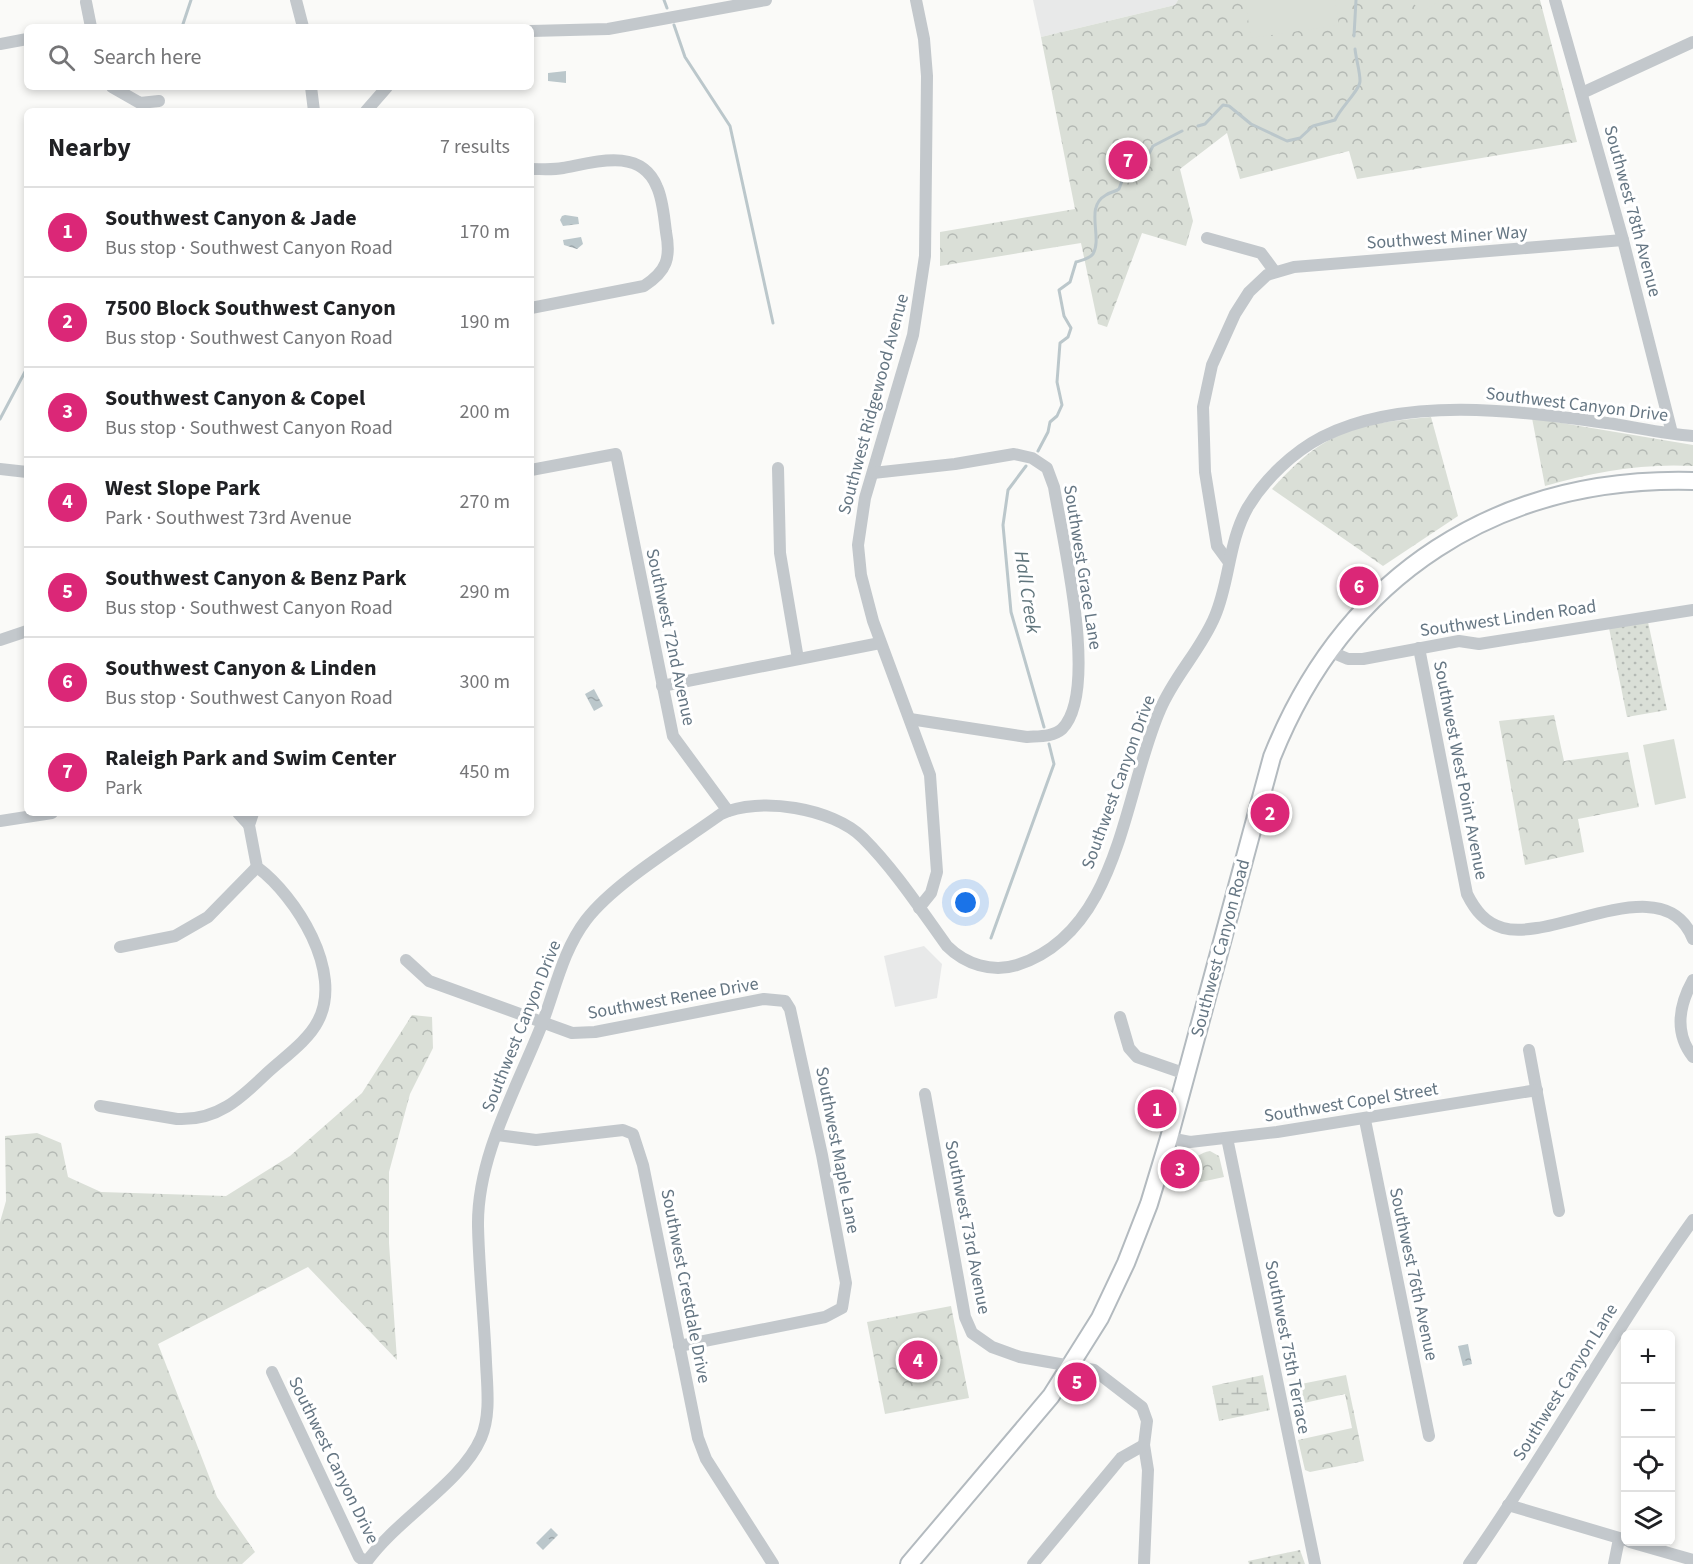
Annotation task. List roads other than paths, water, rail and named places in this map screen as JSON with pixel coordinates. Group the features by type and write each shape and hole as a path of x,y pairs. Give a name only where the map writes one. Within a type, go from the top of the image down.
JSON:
{"main road":[{"name":"Southwest Canyon Road","path":"909,1564 1029,1425 1071,1366 1100,1318 1126,1263 1149,1204 1170,1138 1272,757 1300,697 1329,651 1354,620 1399,576 1454,537 1485,521 1516,507 1576,489 1636,481 1693,481"}],"street":[{"path":"296,0 302,24"},
{"path":"534,31 608,29 766,0"},
{"name":"Southwest Ridgewood Avenue","path":"916,0 924,39 927,76 926,256 913,335 861,520 859,559 880,643 930,775 936,881 926,901 919,908"},
{"name":"Southwest 78th Avenue","path":"1555,0 1623,240 1672,433"},
{"path":"86,2 90,24"},
{"path":"0,44 24,40"},
{"path":"1582,93 1693,42"},
{"path":"117,90 140,103 159,101"},
{"path":"311,90 314,108"},
{"path":"369,108 384,90"},
{"path":"534,170 560,169 605,160 629,162 639,166 652,176 658,190 669,248 667,265 659,275 644,286 534,307"},
{"path":"1207,238 1261,254 1275,272"},
{"name":"Southwest Miner Way","path":"1228,561 1217,546 1207,483 1203,407 1212,365 1235,314 1255,284 1275,272 1304,266 1623,240"},
{"name":"Southwest Canyon Drive","path":"272,1372 359,1557 366,1563 391,1534 464,1467 482,1436 487,1397 479,1197 497,1135 542,1023 568,949 585,921 614,892 728,811 765,805 788,806 819,814 852,830 862,837 954,953 982,966 999,968 1030,961 1057,944 1078,924 1089,909 1116,849 1160,710 1211,626 1220,604 1228,561 1238,528 1249,506 1273,474 1300,451 1321,438 1364,422 1397,415 1470,410 1551,416 1693,436"},
{"name":"Southwest 72nd Avenue","path":"534,469 616,454 673,736 728,811"},
{"name":"Southwest Grace Lane","path":"873,473 956,465 1014,454 1032,458 1047,468 1054,488 1079,638 1079,669 1071,716 1060,730 1045,736 1027,737 910,719"},
{"path":"778,468 780,553 798,659"},
{"path":"0,469 24,472"},
{"name":"Southwest Linden Road","path":"1329,651 1355,660 1459,641 1479,644 1693,610"},
{"path":"0,640 24,632"},
{"path":"662,687 880,643"},
{"name":"Southwest West Point Avenue","path":"1419,648 1467,894 1473,907 1484,918 1503,928 1528,928 1624,909 1659,908 1677,916 1686,924 1693,939"},
{"path":"0,821 32,816"},
{"path":"100,1106 177,1119 214,1114 238,1100 316,1024 325,1003 326,990 317,951 287,894 276,881 256,867 251,819"},
{"path":"120,946 175,936 208,917 256,867"},
{"name":"Southwest Renee Drive","path":"406,960 408,965 429,981 565,1031 582,1034 764,999 785,1001"},
{"path":"1693,980 1680,1013 1681,1035 1693,1057"},
{"name":"Southwest Maple Lane","path":"679,1346 825,1317 842,1308 846,1283 822,1155 790,1009 785,1001"},
{"path":"1120,1017 1129,1048 1137,1057 1186,1074"},
{"path":"1529,1050 1559,1211"},
{"name":"Southwest Copel Street","path":"1170,1138 1190,1142 1365,1120 1537,1090"},
{"name":"Southwest 73rd Avenue","path":"925,1094 965,1317 972,1333 979,1341 1005,1353 1094,1370 1143,1407 1147,1421 1144,1445"},
{"name":"Southwest 76th Avenue","path":"1365,1120 1429,1436"},
{"name":"Southwest Crestdale Drive","path":"497,1135 536,1140 623,1130 633,1134 643,1165 701,1449 773,1564"},
{"name":"Southwest 75th Terrace","path":"1227,1138 1315,1564"},
{"name":"Southwest Canyon Lane","path":"1470,1564 1636,1301 1693,1220"},
{"path":"1033,1564 1121,1458 1144,1445 1148,1470 1144,1564"},
{"path":"1508,1505 1621,1539"},
{"path":"1614,1564 1622,1546"},
{"path":"1645,1546 1693,1560"}],"water":[{"path":"566,71 566,83 548,81 548,73"},
{"path":"565,215 578,217 579,224 563,226 560,220"},
{"path":"581,237 583,244 577,249 564,245 563,240"},
{"path":"594,689 603,706 594,711 585,694"},
{"path":"1468,1344 1472,1364 1463,1366 1458,1346"},
{"path":"551,1528 558,1535 543,1550 536,1543"}],"waterway":[{"path":"183,24 191,0"},
{"path":"664,0 667,8"},
{"name":"Hall Creek","path":"1354,36 1356,0"},
{"path":"674,25 685,57 730,126 773,323"},
{"name":"Hall Creek","path":"1198,126 1205,124 1223,105 1229,106 1251,124 1287,141 1300,138 1313,126 1335,120 1357,89 1360,77 1355,49"},
{"name":"Hall Creek","path":"1038,451 1048,432 1050,422 1057,416 1062,405 1057,382 1060,343 1068,337 1071,328 1064,316 1059,290 1070,282 1076,262 1093,254 1096,247 1096,207 1106,195 1119,189 1125,173 1144,163 1153,146 1182,131"},
{"path":"0,419 24,374"},
{"name":"Hall Creek","path":"1026,466 1008,490 1003,525 1011,612 1044,727"},
{"name":"Hall Creek","path":"991,938 1054,764 1049,744"}],"place":[{"name":"Raleigh Park and Swim Center","path":"1128,160"},
{"name":"Southwest Canyon & Linden","path":"1359,586"},
{"name":"7500 Block Southwest Canyon","path":"1270,813"},
{"name":"Southwest Canyon & Jade","path":"1157,1109"},
{"name":"Southwest Canyon & Copel","path":"1180,1169"},
{"name":"West Slope Park","path":"918,1360"},
{"name":"Southwest Canyon & Benz Park","path":"1077,1382"}]}
